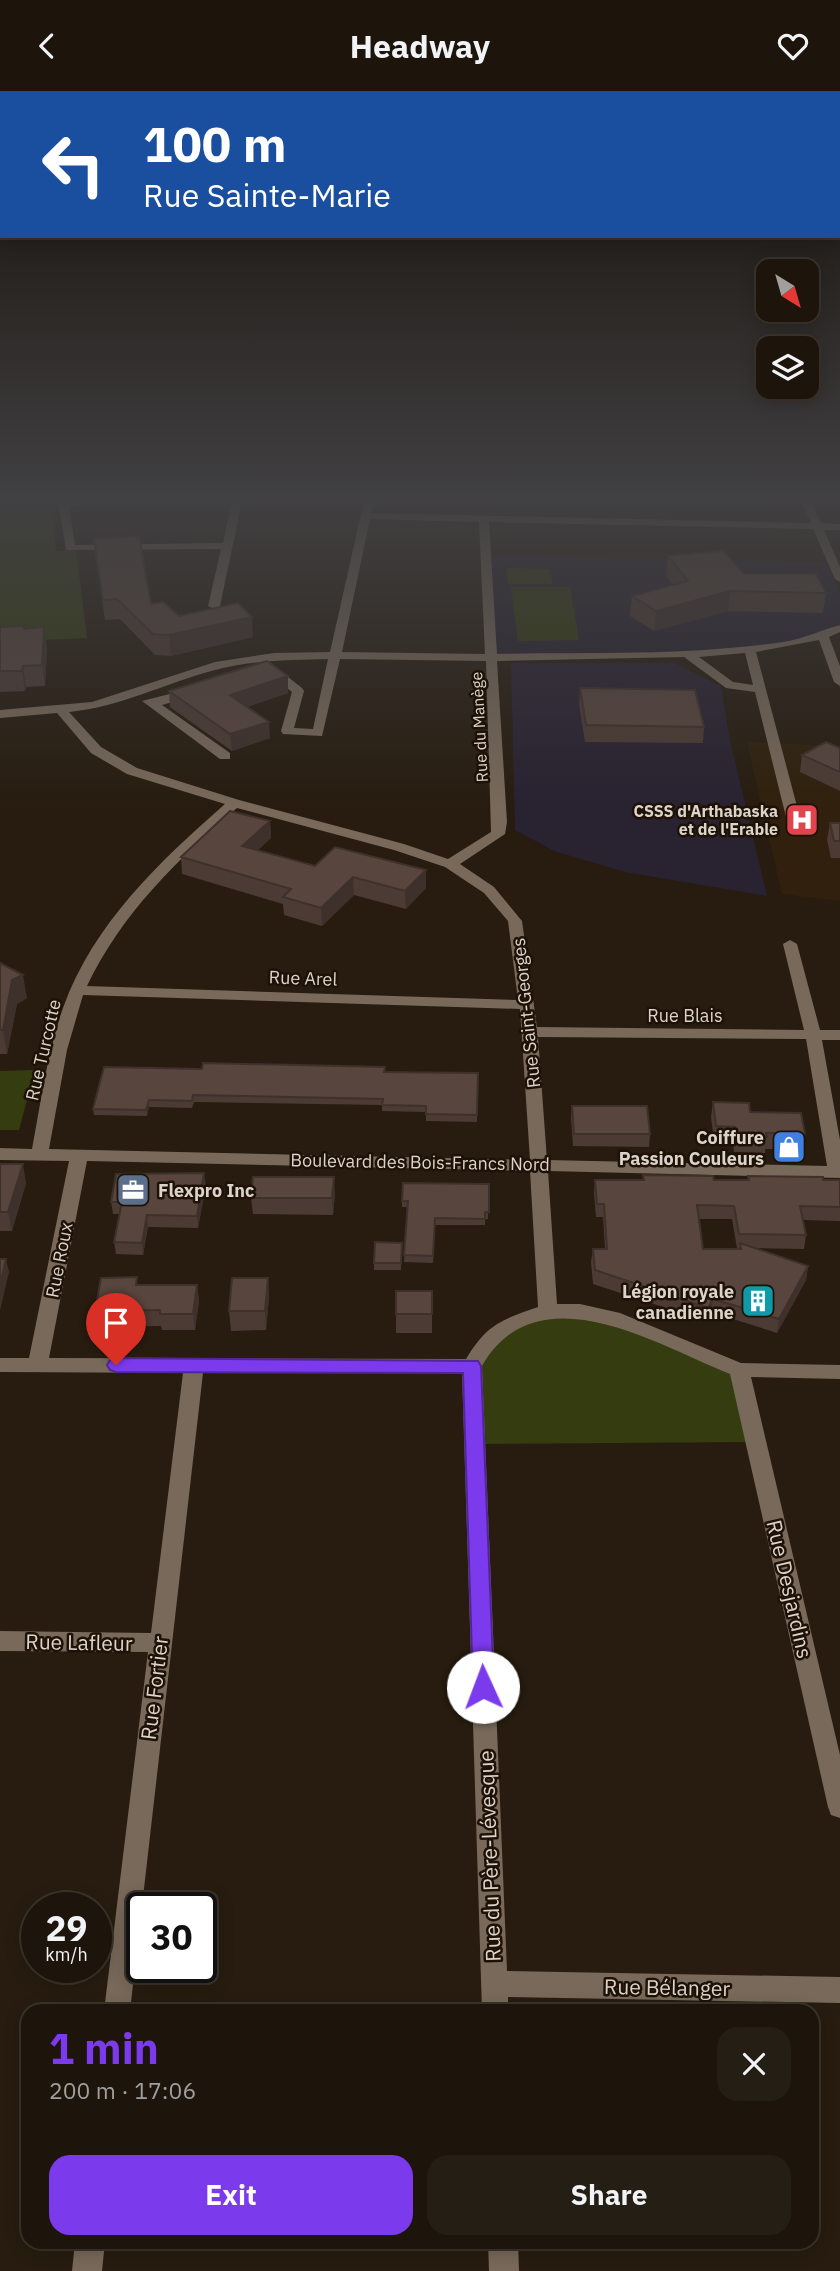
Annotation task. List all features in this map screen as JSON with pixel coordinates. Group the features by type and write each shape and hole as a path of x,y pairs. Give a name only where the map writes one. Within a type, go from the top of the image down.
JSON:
{"street":[{"path":"258,660 264,671 298,691 287,731 318,733 345,603"},
{"name":"Rue du Manège","path":"450,864 498,834 500,822 488,603"},
{"path":"0,714 93,706 215,666 258,660 333,655 490,657 686,653 785,645 823,636 840,628"},
{"path":"823,636 840,682"},
{"path":"750,649 795,825"},
{"path":"686,653 730,685 760,689"},
{"path":"153,704 205,689"},
{"path":"135,692 225,756"},
{"name":"Rue Saint-Georges","path":"61,710 88,741 113,761 153,779 399,847 450,864 489,890 515,921 530,1032 548,1311"},
{"name":"Rue Turcotte","path":"39,1155 63,1038 77,990 125,911 164,866 233,803"},
{"path":"790,944 813,1035 838,1173"},
{"name":"Rue Arel","path":"77,990 527,1006"},
{"name":"Rue Blais","path":"530,1032 840,1035"},
{"name":"Boulevard des Bois-Francs Nord","path":"0,1154 539,1164 838,1173"},
{"name":"Rue Roux","path":"38,1364 79,1156"},
{"path":"0,1364 472,1366 488,1340 516,1322 548,1311 580,1311 613,1318 739,1370 840,1372"},
{"name":"Rue Fortier","path":"118,2004 194,1366"},
{"name":"Rue du Père-Lévesque","path":"472,1366 495,2004"},
{"name":"Rue Desjardins","path":"739,1370 840,1807"},
{"name":"Rue Lafleur","path":"0,1641 159,1643"},
{"name":"Rue Bélanger","path":"494,1984 840,1990"},
{"path":"87,2271 89,2249"},
{"path":"503,2249 504,2271"}],"shaded area":[{"path":"493,603 840,603 840,624 834,629 794,642 739,651 497,655"},
{"path":"511,663 674,663 721,686 730,740 767,896 625,872 554,851 515,830"},
{"name":"CSSS d'Arthabaska et de l'Erable","path":"747,742 840,746 840,901 782,894"}],"green space":[{"path":"0,603 83,603 87,638 0,642"},
{"path":"513,603 573,603 579,640 518,641"},
{"path":"35,1070 19,1130 0,1130 0,1071"},
{"path":"580,1311 739,1370 756,1442 475,1444 472,1366 516,1322"}],"building":[{"path":"121,603 164,603 179,616 238,603 252,617 169,635 153,634"},
{"path":"643,603 687,603 656,611"},
{"path":"24,626 24,629 44,627 42,665 23,666 22,671 0,671 0,627"},
{"path":"267,661 288,676 230,695 269,722 230,734 169,691"},
{"path":"580,688 695,690 704,727 586,725"},
{"path":"826,742 840,748 840,772 802,755"},
{"path":"230,811 270,821 242,846 315,866 335,847 426,870 405,891 353,877 321,908 283,897 291,889 181,857"},
{"path":"830,823 840,823 840,841 834,841"},
{"path":"0,963 23,975 12,980 3,1030 0,1030"},
{"path":"203,1063 385,1067 384,1072 478,1073 477,1115 426,1114 426,1106 382,1105 383,1099 193,1095 192,1101 149,1100 146,1110 93,1109 104,1067 202,1069"},
{"path":"713,1102 749,1103 750,1112 801,1113 805,1134 766,1133 767,1137 737,1137 735,1127 716,1126"},
{"path":"572,1106 647,1106 650,1134 574,1134"},
{"path":"0,1164 23,1164 8,1212 0,1212"},
{"path":"204,1173 197,1216 147,1215 142,1243 114,1242 122,1202 111,1202 116,1174"},
{"path":"643,1175 713,1176 714,1180 749,1180 748,1176 823,1177 823,1180 840,1180 840,1207 800,1206 806,1235 739,1234 734,1206 697,1205 703,1249 741,1249 740,1243 808,1266 779,1319 713,1299 708,1308 595,1270 593,1249 607,1249 604,1204 597,1204 595,1180 644,1180"},
{"path":"253,1177 334,1177 332,1198 251,1198"},
{"path":"403,1183 489,1184 489,1212 485,1212 485,1219 435,1218 433,1256 404,1255 408,1201 402,1201"},
{"path":"375,1242 402,1243 401,1263 374,1263"},
{"path":"0,1259 6,1259 0,1286"},
{"path":"137,1277 136,1285 197,1285 193,1314 160,1314 160,1310 95,1311 101,1278"},
{"path":"232,1278 268,1278 265,1311 229,1311"},
{"path":"396,1291 432,1291 432,1314 396,1314"}],"place":[{"name":"CSSS d'Arthabaska et de l'Erable","path":"802,820"},
{"name":"Coiffure Passion Couleurs","path":"789,1147"},
{"name":"Flexpro Inc","path":"133,1190"},
{"name":"Légion royale canadienne","path":"758,1301"}],"route":[{"path":"116,1365 472,1366 483,1687"}]}
